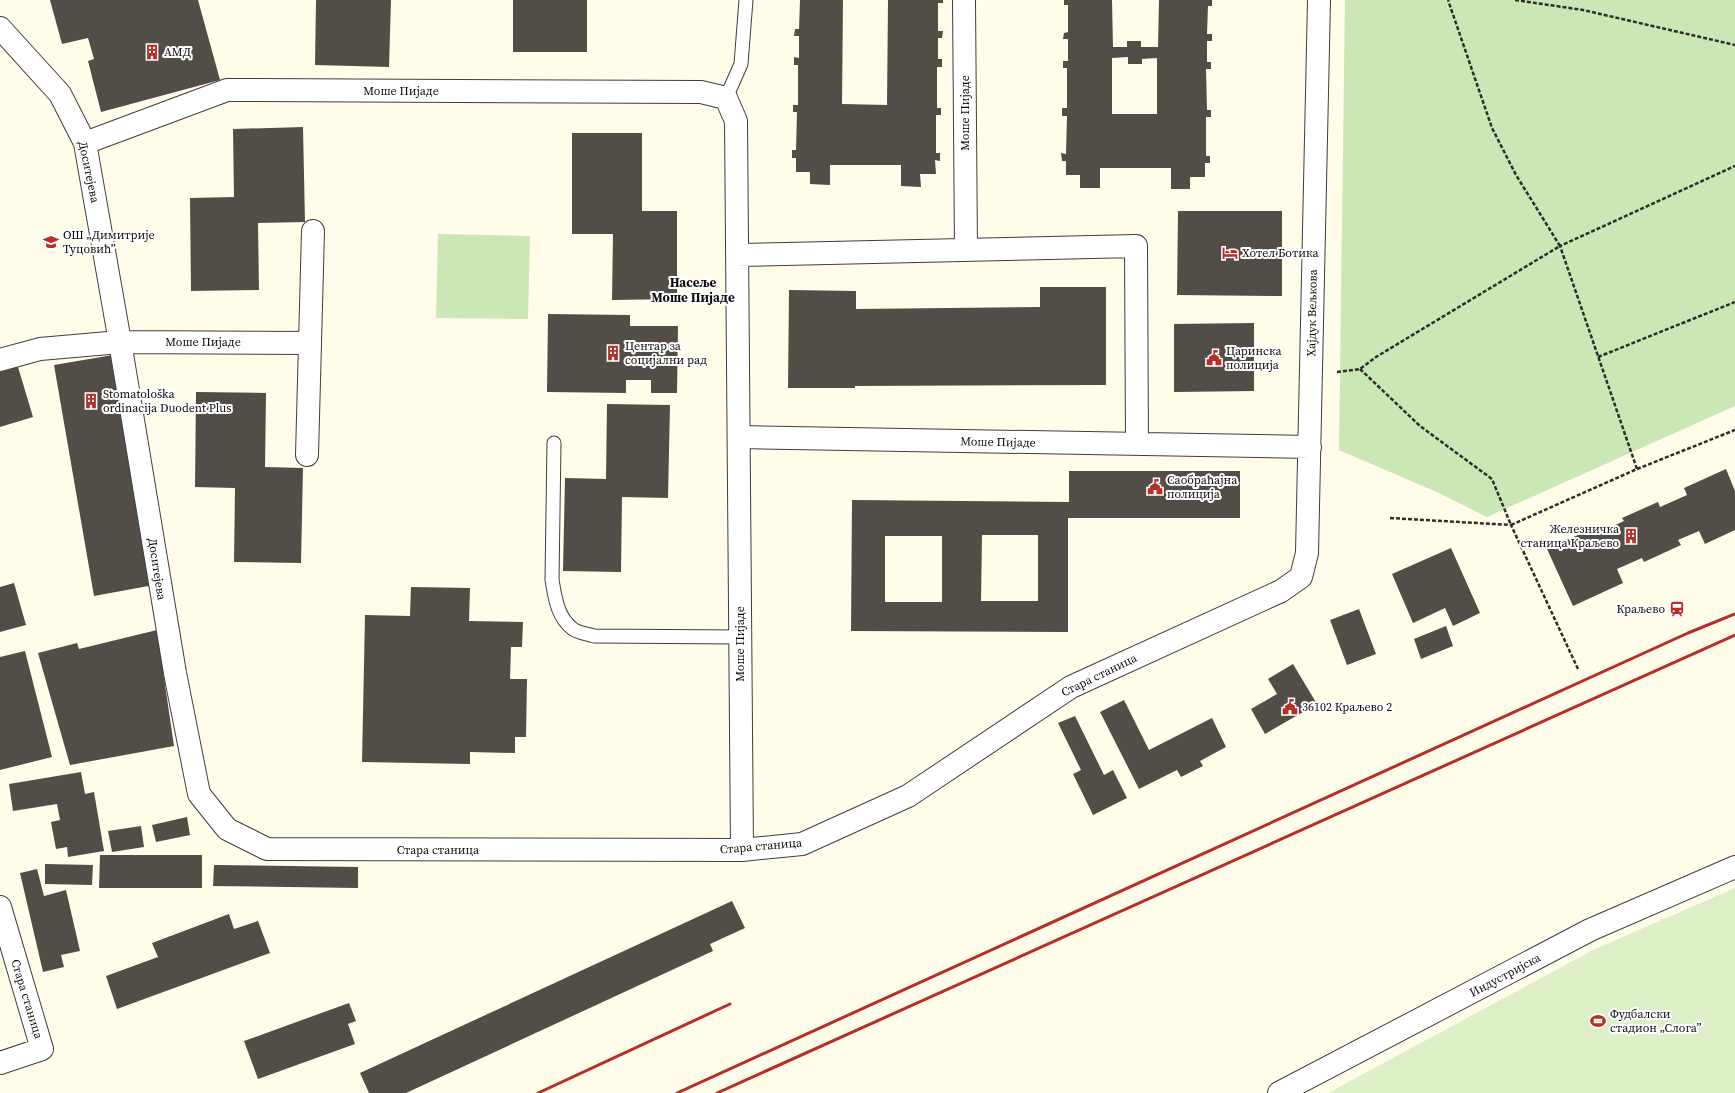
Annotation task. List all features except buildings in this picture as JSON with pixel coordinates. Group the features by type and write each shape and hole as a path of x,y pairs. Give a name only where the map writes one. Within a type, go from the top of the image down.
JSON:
{"street":[{"name":"Моше Пијаде","path":"964,0 966,250"},
{"name":"Хајдук Вељкова","path":"1301,577 1307,553 1319,0"},
{"name":"Доситејева","path":"0,28 60,94 85,142 175,673 199,794"},
{"name":"Моше Пијаде","path":"85,142 227,90 701,92 726,98 736,121 742,850"},
{"path":"307,455 313,230"},
{"path":"737,255 1136,246 1137,444"},
{"name":"Моше Пијаде","path":"120,342 310,343"},
{"path":"0,360 40,349 120,342"},
{"name":"Моше Пијаде","path":"739,437 1310,447"},
{"name":"Стара станица","path":"199,794 227,830 267,849 742,850 802,844 908,796 1071,687 1281,591 1301,577"},
{"name":"Индустријска","path":"1279,1093 1590,930 1735,867"},
{"name":"Стара станица","path":"0,907 42,1049 0,1064"}],"lane":[{"path":"726,98 740,64 746,0"},
{"path":"554,443 552,580 555,599 561,615 574,629 594,636 741,637"}],"path":[{"path":"1448,0 1492,128 1516,175 1560,246 1637,470"},
{"path":"1515,0 1583,10 1735,45"},
{"path":"1311,376 1360,369 1376,357 1560,246 1735,166"},
{"path":"1598,357 1735,302"},
{"path":"1360,369 1420,426 1492,479 1511,525 1578,669"},
{"path":"1390,518 1511,525 1637,470 1735,430"}],"green space":[{"path":"1345,0 1735,0 1735,406 1487,517 1439,493 1339,450"},
{"path":"438,234 530,236 528,319 436,318"},
{"name":"Фудбалски стадион „Слога”","path":"1735,888 1735,1093 1328,1093 1593,950"}],"railway":[{"path":"677,1093 1688,633 1735,614"},
{"path":"717,1093 1735,635"},
{"path":"538,1093 730,1004"}],"place":[{"name":"АМД","path":"152,52"},
{"name":"ОШ „Димитрије Туцовић”","path":"51,242"},
{"name":"Хотел Ботика","path":"1230,253"},
{"name":"Центар за социјални рад","path":"613,353"},
{"name":"Царинска полиција","path":"1214,358"},
{"name":"Stomatološka ordinacija Duodent Plus","path":"91,401"},
{"name":"Саобраћајна полиција","path":"1155,487"},
{"name":"Железничка станица Краљево","path":"1631,536"},
{"name":"Краљево","path":"1677,609"},
{"name":"36102 Краљево 2","path":"1290,707"},
{"name":"Фудбалски стадион „Слога”","path":"1598,1021"}],"district":[{"name":"Насеље Моше Пијаде","path":"693,290"}]}
